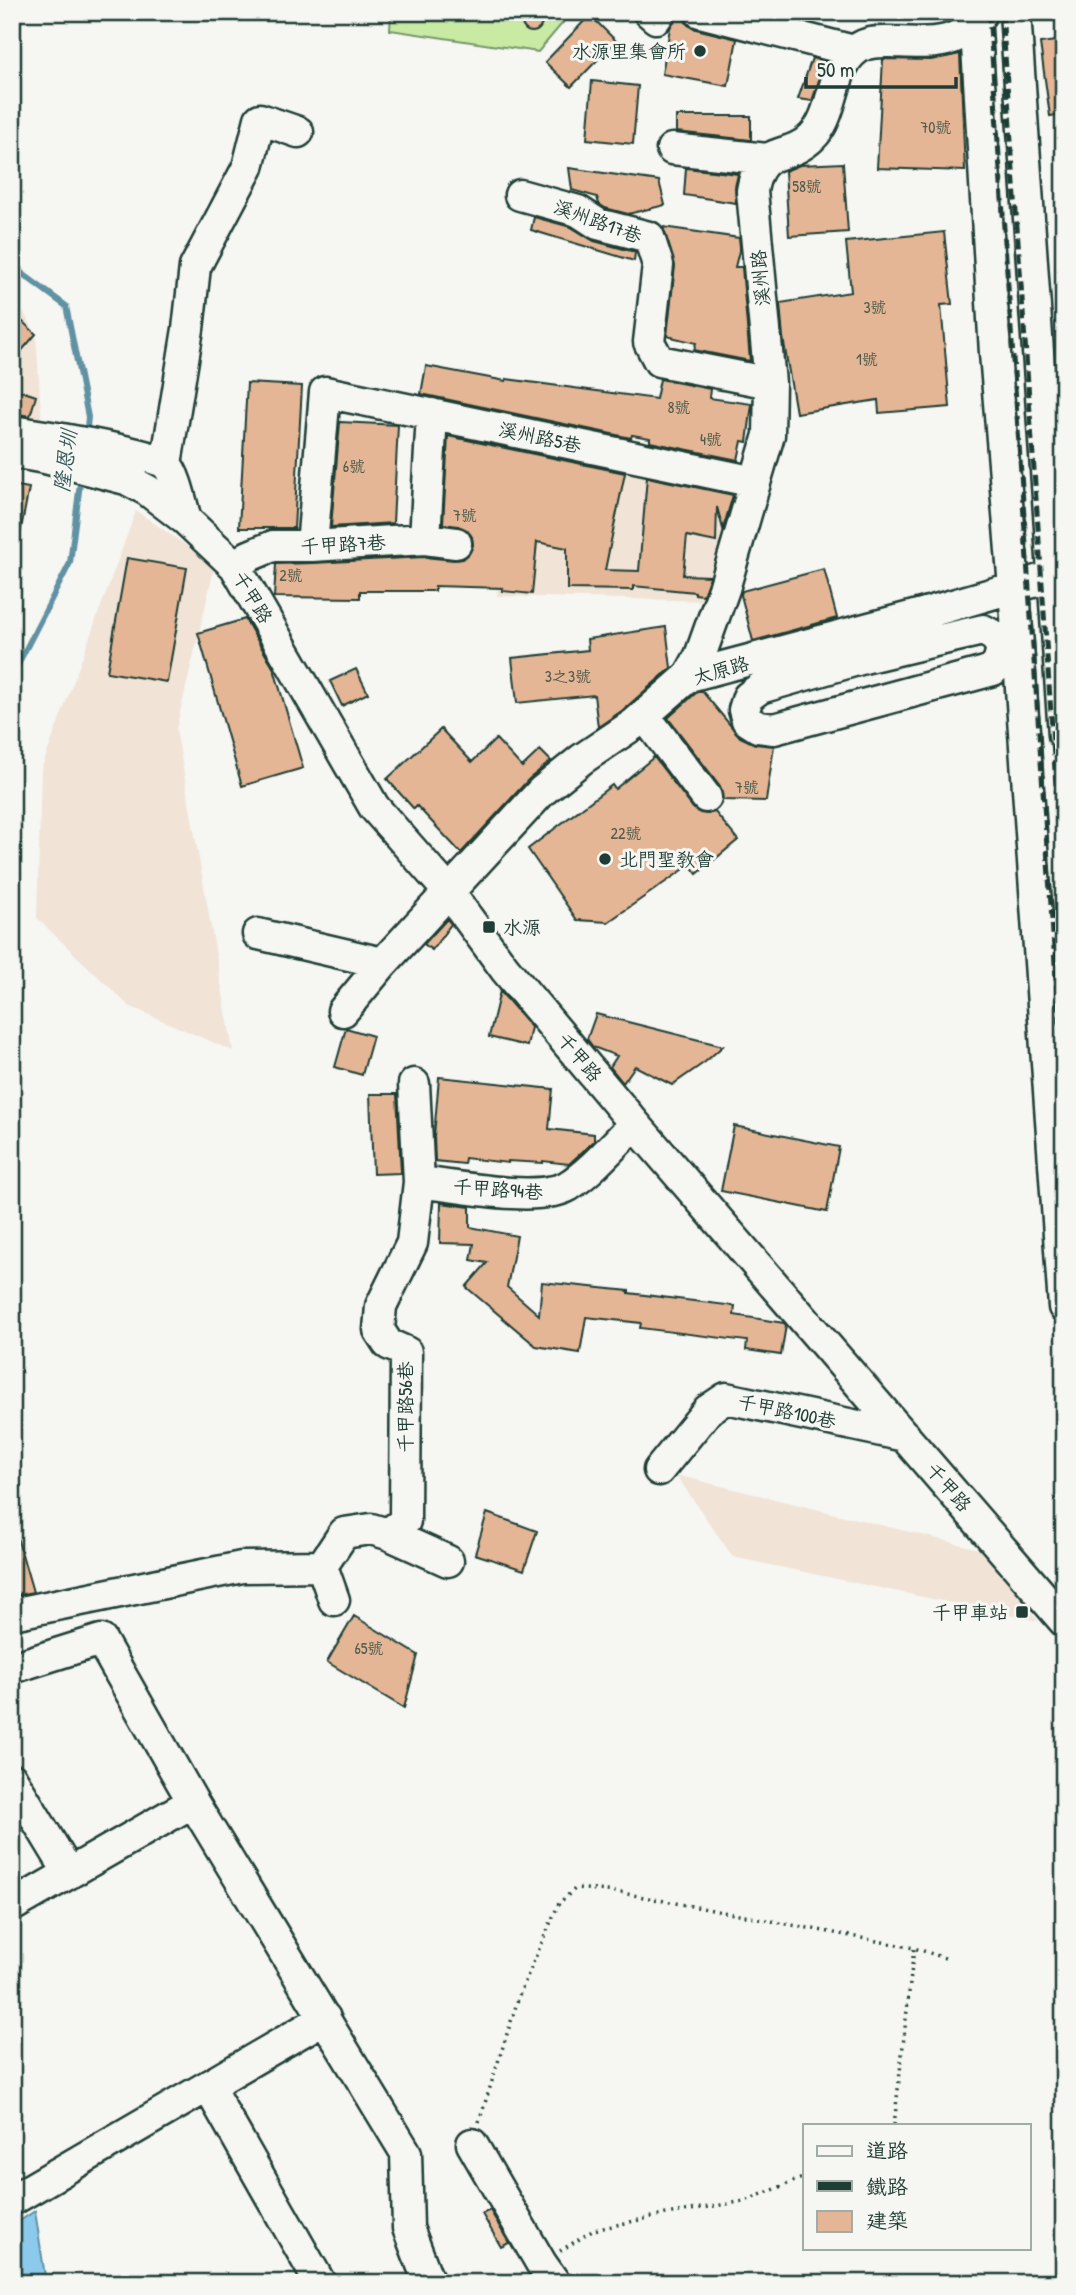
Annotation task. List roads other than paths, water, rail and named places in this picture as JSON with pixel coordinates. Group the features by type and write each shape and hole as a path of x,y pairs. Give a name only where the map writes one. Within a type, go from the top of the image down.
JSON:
{"street":[{"path":"649,12 656,18 660,12"},
{"path":"700,12 854,51"},
{"path":"1015,12 1035,314 1058,575 1064,735"},
{"path":"672,149 767,159 813,136 821,123 841,70 854,51 875,42 926,43 960,37 978,16"},
{"path":"978,16 992,318 1014,589 1051,935 1063,1296"},
{"path":"166,464 188,329 195,267 248,167 260,120 298,132"},
{"name":"溪州路","path":"689,676 701,656 724,589 769,435 769,383 752,191 755,174 767,159"},
{"name":"溪州路17巷","path":"520,195 578,211 598,224 649,237 658,265 649,342 659,361 769,383"},
{"path":"992,318 1035,314"},
{"path":"995,353 1038,348"},
{"name":"溪州路5巷","path":"312,546 325,392 755,482"},
{"path":"425,539 432,414"},
{"path":"12,431 44,446 128,466 155,459 166,464 173,477 186,520"},
{"path":"12,452 44,446"},
{"name":"千甲路","path":"128,466 147,490 186,520 235,566 374,807 448,891 505,969 635,1124 1064,1621"},
{"name":"千甲路7巷","path":"235,566 248,556 273,546 425,539 456,543"},
{"name":"太原路","path":"448,891 541,791 644,715 689,676 861,645 927,628 1014,589 1058,575"},
{"path":"861,645 760,688 748,696 744,710 747,720 758,727 774,729 993,670 999,660 1002,647 993,636 983,630 927,628"},
{"path":"644,715 706,797"},
{"path":"343,1011 383,962 448,891"},
{"path":"258,934 383,962"},
{"name":"千甲路56巷","path":"388,1534 405,1521 406,1352 388,1344 379,1330 382,1306 412,1243 419,1182 414,1084"},
{"name":"千甲路94巷","path":"419,1182 532,1195 551,1193 581,1177 635,1124"},
{"name":"千甲路100巷","path":"659,1470 708,1410 726,1398 905,1436"},
{"path":"322,1566 344,1533 371,1529 448,1561"},
{"path":"322,1566 334,1600"},
{"path":"12,1614 242,1567 322,1566"},
{"path":"12,1668 101,1640 193,1802 406,2153 408,2228 429,2283"},
{"path":"12,1779 69,1873"},
{"path":"12,1906 193,1802"},
{"path":"12,2200 325,2018"},
{"path":"208,2086 320,2283"},
{"path":"472,2144 548,2273"}],"water":[{"path":"35,2211 46,2283 12,2283 12,2226"}],"waterway":[{"name":"隆恩圳","path":"12,266 66,306 88,417 86,437"},
{"name":"隆恩圳","path":"12,676 70,563 81,475"}],"railway":[{"path":"989,12 1064,1093"},
{"path":"1002,12 1064,899"}],"place":[{"name":"水源里集會所","path":"700,51"},
{"name":"北門聖教會","path":"605,859"},
{"name":"水源","path":"489,927"},
{"name":"千甲車站","path":"1022,1612"}]}
